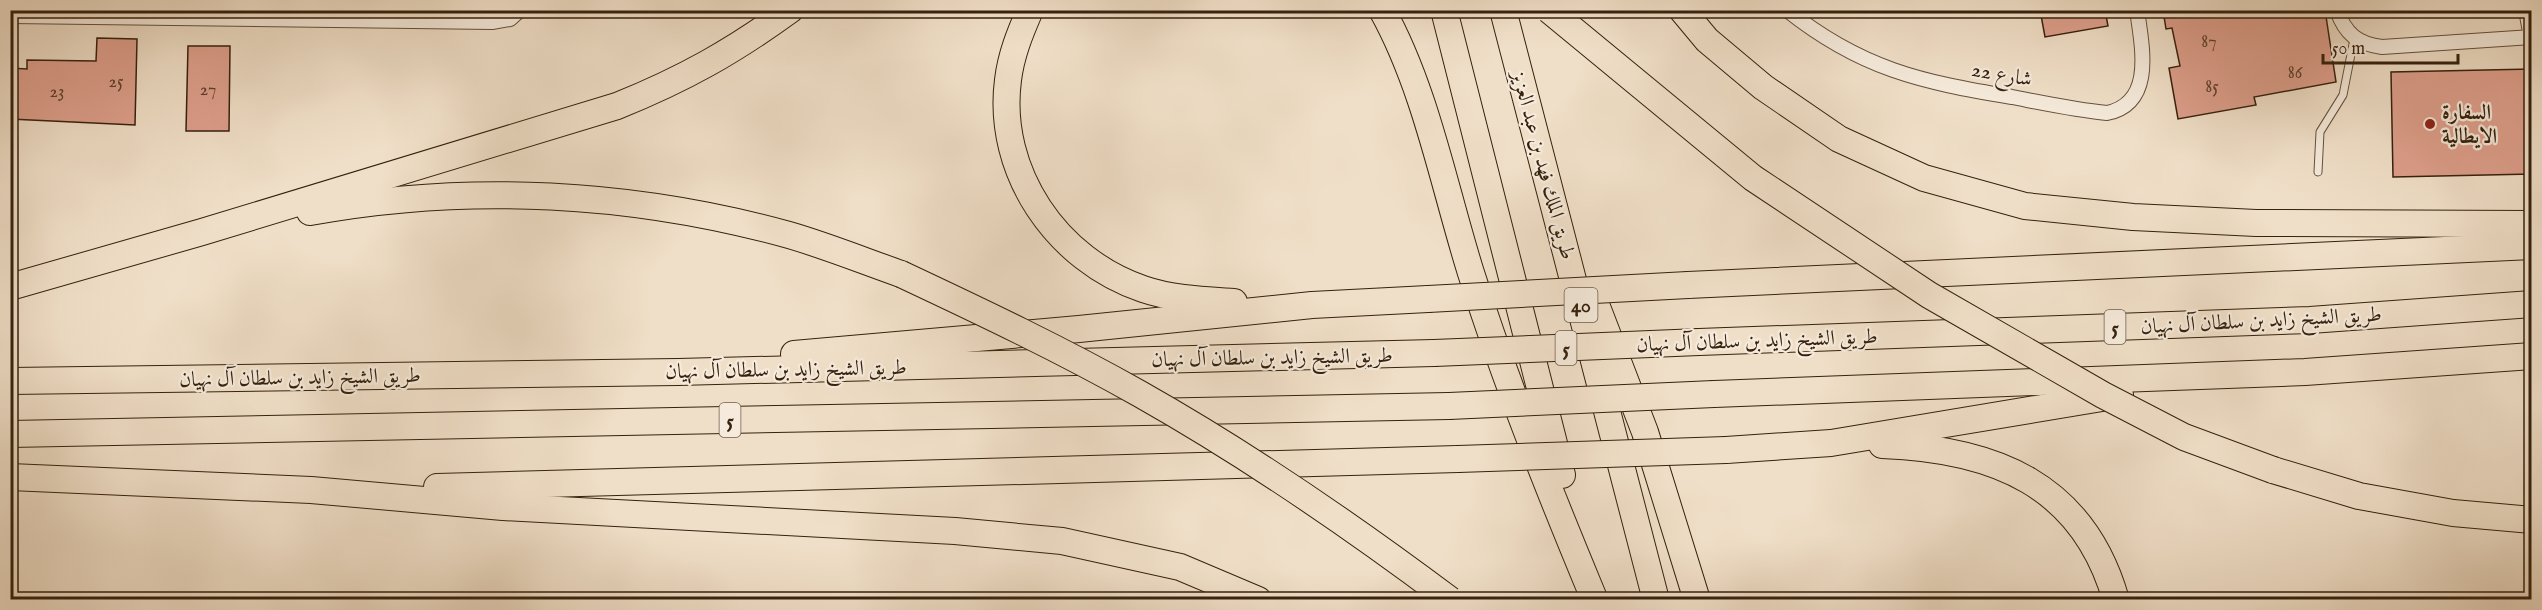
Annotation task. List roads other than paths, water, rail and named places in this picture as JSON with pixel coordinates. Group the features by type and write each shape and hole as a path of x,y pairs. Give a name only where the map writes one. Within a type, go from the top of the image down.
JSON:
{"highway":[{"path":"10,286 202,232 617,106 672,83 718,59 790,10"},
{"path":"1030,10 1011,61 1006,99 1007,118 1010,139 1023,182 1058,235 1107,273 1144,290 1203,300 1312,305"},
{"path":"1382,10 1408,64 1471,273 1499,355 1594,598"},
{"path":"1444,10 1594,598"},
{"name":"طريق الملك فهد بن عبد العزيز","path":"1503,10 1656,600"},
{"path":"1549,10 1753,178 1929,296 2103,395 2184,437 2273,470 2359,496 2453,513 2532,520"},
{"path":"1682,10 1707,40 1763,87 1839,139 1924,178 2025,206 2133,217 2256,223 2532,224"},
{"path":"202,232 318,210 436,196 555,195 674,209 789,235 901,274 1022,331 1140,394 1255,463 1366,537 1449,600"},
{"path":"1559,219 1619,360 1645,432 1697,600"},
{"path":"678,372 786,354 1079,329 1312,305 1688,285 2532,246"},
{"name":"طريق الشيخ زايد بن سلطان آل نهيان","path":"10,381 678,372 1434,353 2310,320 2532,304"},
{"name":"5","path":"10,434 1449,405 2305,372 2532,356"},
{"path":"311,490 650,483 1726,450 1831,443 2150,390 2305,372"},
{"path":"1831,443 1907,446 1941,450 1974,457 2007,468 2050,493 2085,530 2109,575 2116,600"},
{"path":"10,477 311,490 535,509 955,531 1062,541 1180,567 1258,600"}],"street":[{"path":"10,16 492,22 510,19 520,10"},
{"name":"شارع 22","path":"1787,10 1825,38 1846,50 1901,74 1951,87 2108,113 2126,106 2136,94 2140,84 2142,56 2137,10"},
{"path":"2337,10 2343,24 2354,39 2370,46 2382,47 2531,37 2526,10"}],"lane":[{"path":"2318,172 2320,132 2343,95 2354,39"}],"place":[{"name":"السفارة الايطالية","path":"2430,124"}]}
